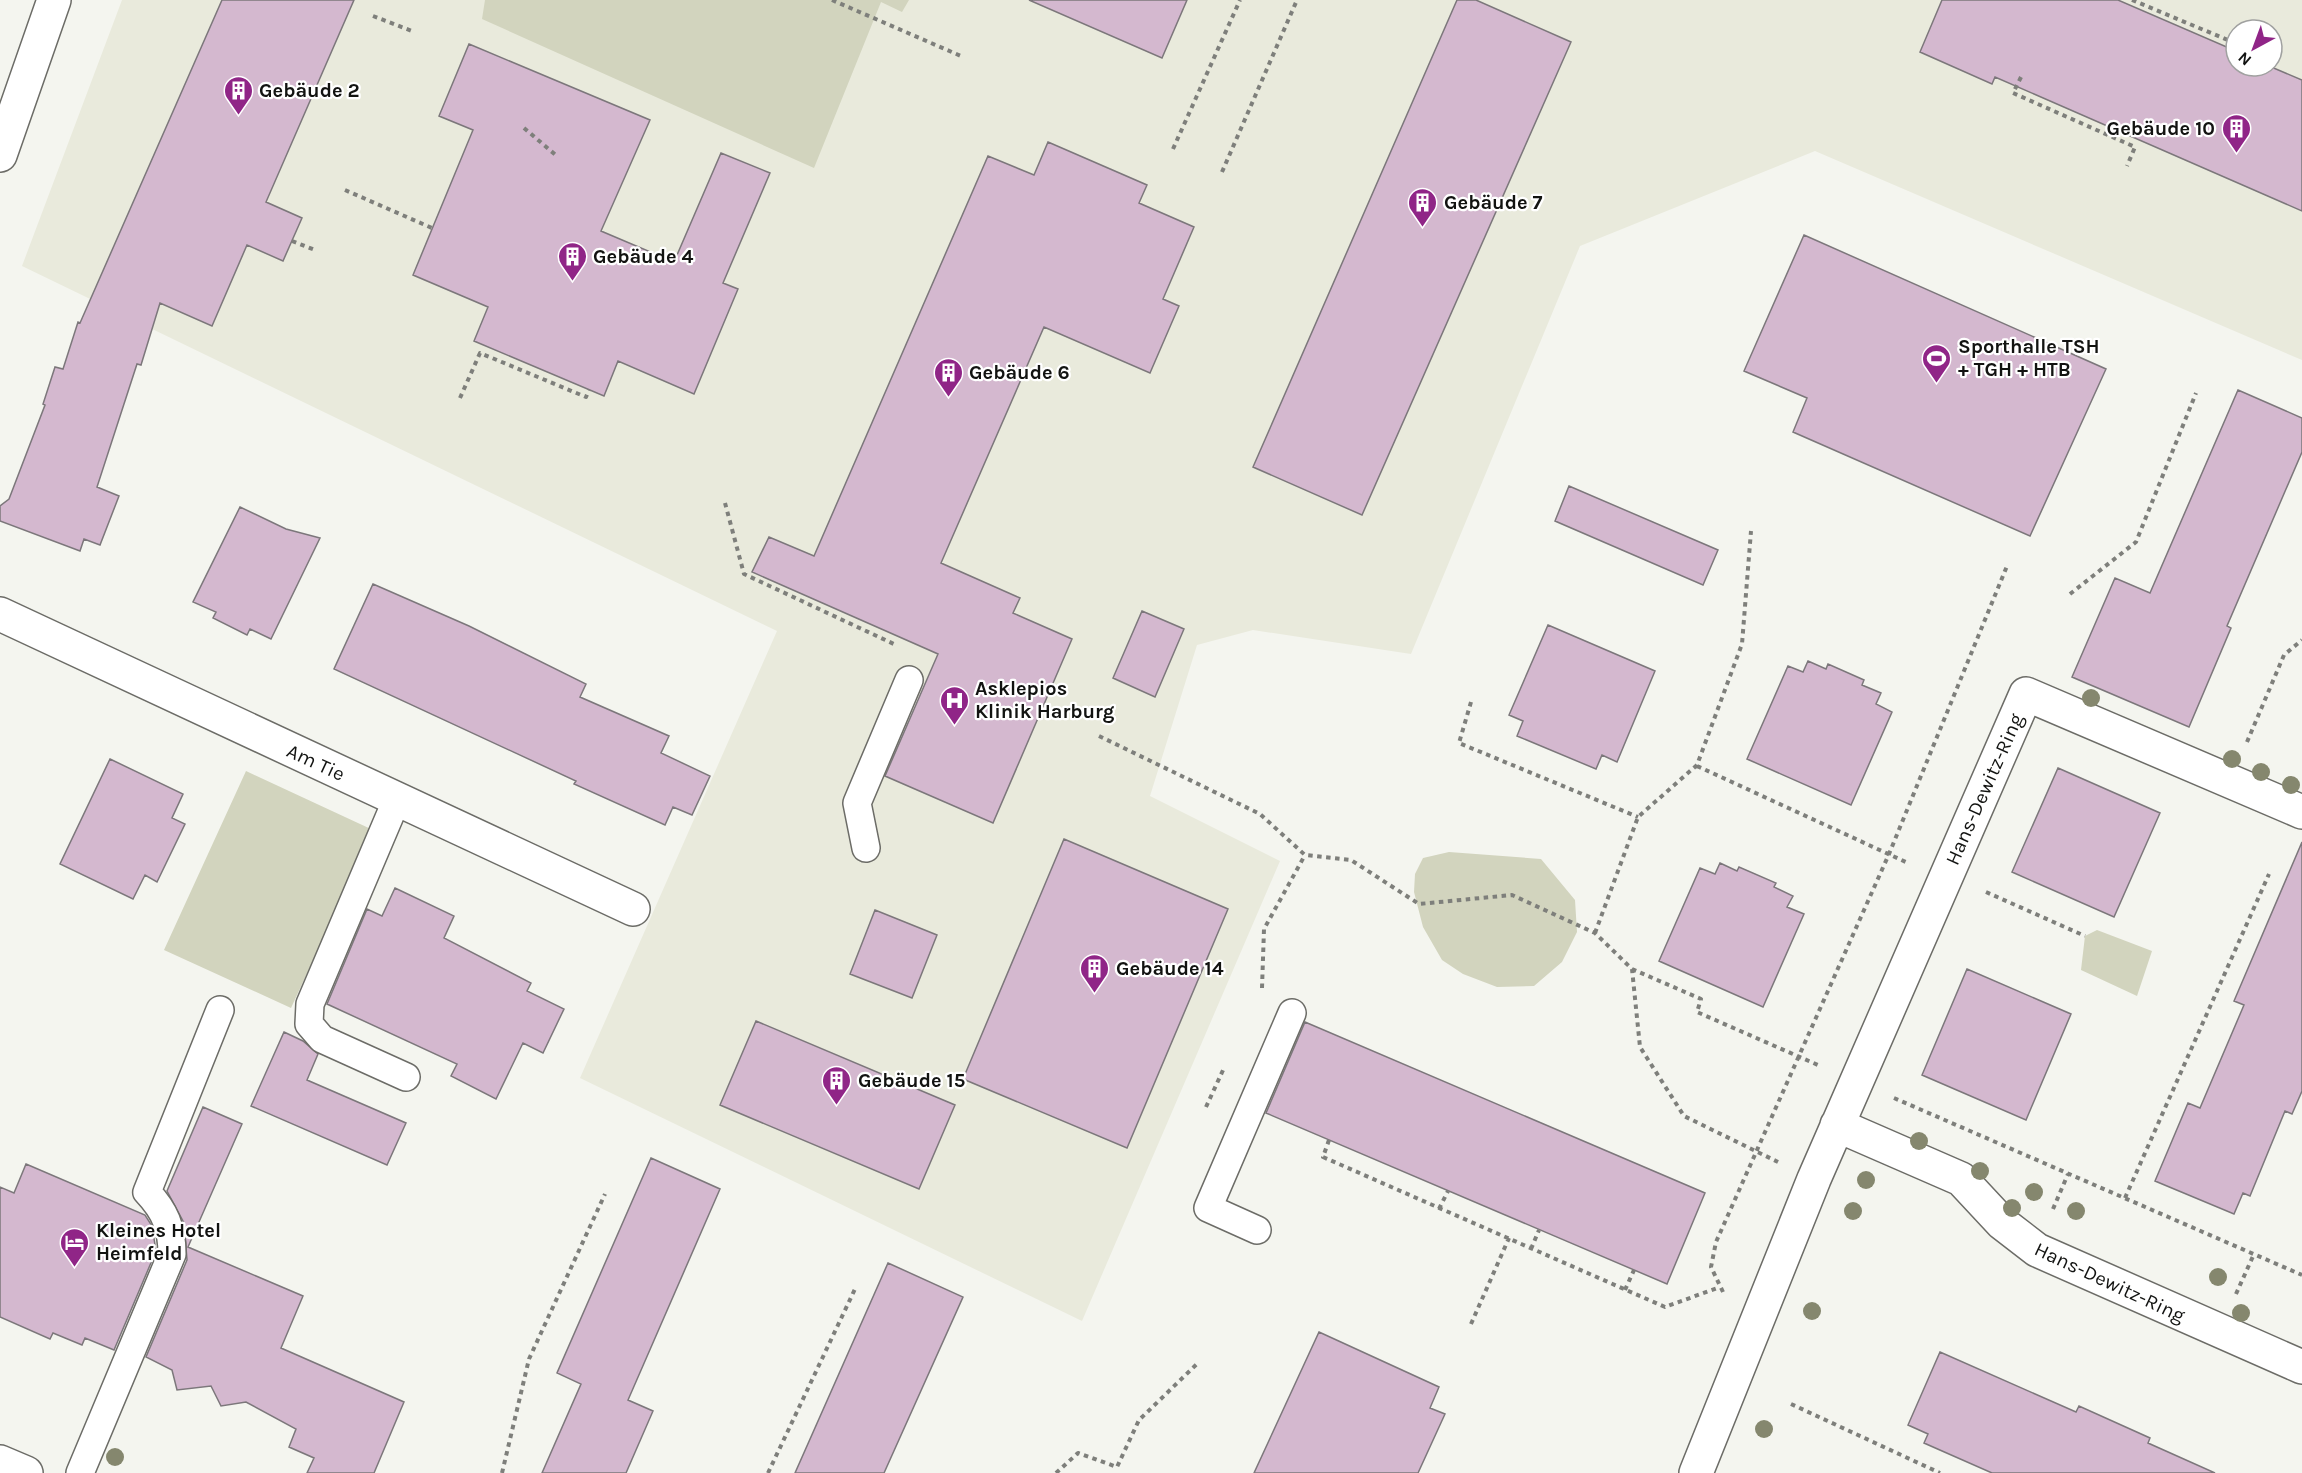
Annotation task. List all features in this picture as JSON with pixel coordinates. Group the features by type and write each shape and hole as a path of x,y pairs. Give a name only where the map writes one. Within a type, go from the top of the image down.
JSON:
{"street":[{"path":"0,155 54,0"},
{"name":"Am Tie","path":"0,614 633,909"},
{"name":"Hans-Dewitz-Ring","path":"1696,1473 1814,1179 2026,694 2302,812"},
{"name":"Hans-Dewitz-Ring","path":"1838,1125 1961,1179 2002,1223 2037,1250 2302,1367"},
{"path":"0,1462 26,1473"}],"lane":[{"path":"866,848 857,803 909,680"},
{"path":"397,799 310,1004 309,1024 322,1039 406,1077"},
{"path":"80,1473 172,1254 172,1236 167,1218 147,1192 220,1010"},
{"path":"1257,1230 1208,1208 1292,1013"}],"path":[{"path":"832,0 961,56"},
{"path":"1173,149 1239,0"},
{"path":"1222,172 1297,0"},
{"path":"2132,0 2224,38"},
{"path":"373,16 412,32"},
{"path":"2021,77 2013,93 2135,147 2127,166"},
{"path":"524,128 558,157"},
{"path":"345,190 432,228"},
{"path":"292,240 315,250"},
{"path":"460,398 480,353 586,397 589,390"},
{"path":"2070,594 2136,542 2196,393"},
{"path":"725,503 744,574 894,642 908,660 909,680"},
{"path":"1595,933 1638,818 1697,765 1742,645 1752,531"},
{"path":"1760,1317 1726,1299 1711,1267 1716,1242 1889,854 2007,566"},
{"path":"2230,781 2284,655 2302,640"},
{"path":"1471,702 1459,743 1638,818"},
{"path":"1099,736 1260,814 1305,855 1351,860 1419,904 1512,896 1595,933 1632,969 1701,999 1697,1012 2302,1275"},
{"path":"1697,765 1889,854 2085,936"},
{"path":"1262,992 1264,929 1305,855"},
{"path":"2125,1198 2269,874"},
{"path":"1632,969 1640,1047 1684,1116 1814,1179"},
{"path":"1203,1114 1225,1066"},
{"path":"1329,1140 1323,1157 1665,1307 1720,1287"},
{"path":"1439,1209 1448,1191"},
{"path":"502,1473 529,1359 605,1194"},
{"path":"1531,1249 1539,1230"},
{"path":"1471,1324 1509,1238"},
{"path":"1625,1290 1634,1270"},
{"path":"768,1473 855,1289"},
{"path":"1056,1473 1078,1453 1117,1467 1139,1420 1199,1362"},
{"path":"1791,1404 1940,1473"}],"shaded area":[{"name":"Asklepios Klinik Harburg","path":"122,0 2302,0 2302,360 1815,151 1580,246 1411,654 1253,630 1197,645 1150,796 1280,861 1082,1321 580,1078 777,631 22,266"}],"green space":[{"path":"485,0 909,0 902,12 881,2 814,168 482,19"},
{"path":"246,771 373,830 291,1008 164,950"},
{"path":"1449,852 1541,859 1575,900 1577,932 1562,962 1534,986 1497,987 1463,974 1442,960 1423,927 1414,892 1415,874 1423,858"},
{"path":"2097,930 2152,951 2137,996 2081,970 2085,936"}],"building":[{"name":"Gebäude 2","path":"222,0 354,0 266,202 302,218 283,261 247,245 212,326 160,303 141,365 137,364 97,487 119,496 100,545 84,539 80,551 0,521 0,506 9,499 45,405 43,404 55,367 63,369 78,322 80,323"},
{"path":"1029,0 1187,0 1162,58"},
{"name":"Gebäude 7","path":"1457,0 1476,0 1571,42 1362,515 1253,467"},
{"name":"Gebäude 10","path":"1942,0 2118,0 2224,46 2224,78 2284,78 2284,72 2302,80 2302,211 1995,77 1992,84 1920,52"},
{"path":"469,44 650,120 601,231 674,262 721,153 770,173 723,283 738,289 694,394 618,361 604,396 474,341 488,307 413,275 473,130 439,116"},
{"path":"1048,142 1147,185 1139,203 1194,227 1163,299 1179,306 1150,373 1044,327 941,563 1020,598 1013,613 1072,639 993,823 885,776 938,654 752,572 769,537 814,556 988,156 1034,175"},
{"name":"Sporthalle TSH + TGH + HTB","path":"1804,235 2106,369 2030,536 1793,432 1807,398 1744,371"},
{"path":"2238,390 2302,418 2302,452 2227,626 2231,628 2189,727 2072,677 2115,578 2150,593"},
{"path":"1569,486 1718,550 1703,585 1555,521"},
{"path":"240,507 286,529 320,538 271,639 250,629 247,635 213,618 216,612 193,602"},
{"path":"373,584 469,626 586,684 580,697 669,736 661,753 710,776 692,815 673,807 665,825 574,784 576,781 334,669"},
{"path":"1142,611 1184,629 1155,697 1113,678"},
{"path":"1548,625 1655,671 1617,762 1602,755 1596,769 1517,736 1523,721 1509,715"},
{"path":"1808,661 1826,669 1828,664 1864,680 1862,685 1881,693 1876,704 1892,712 1851,805 1747,759 1788,666 1803,672"},
{"path":"110,759 183,794 172,818 185,824 157,882 145,875 133,899 60,864"},
{"path":"2058,768 2160,813 2114,917 2012,872"},
{"name":"Gebäude 14","path":"1064,839 1228,909 1127,1148 963,1079"},
{"path":"2302,842 2302,1091 2292,1114 2285,1111 2250,1196 2243,1193 2234,1214 2155,1181 2188,1103 2200,1108 2244,1005 2234,1001"},
{"path":"1720,863 1737,871 1739,867 1776,883 1774,887 1793,896 1787,907 1804,914 1763,1007 1659,961 1700,868 1715,874"},
{"path":"395,888 454,916 444,938 531,983 527,991 564,1009 543,1053 523,1043 496,1099 451,1076 457,1064 327,1004 367,909 382,916"},
{"path":"875,910 937,935 912,998 850,974"},
{"path":"1967,969 2071,1014 2026,1120 1922,1075"},
{"name":"Gebäude 15","path":"756,1021 955,1105 919,1189 720,1105"},
{"path":"1305,1022 1705,1193 1667,1284 1266,1113"},
{"path":"284,1032 303,1041 318,1054 307,1080 406,1123 387,1165 251,1106"},
{"path":"203,1107 242,1124 188,1247 303,1296 281,1348 404,1402 374,1473 307,1473 314,1458 289,1447 296,1429 246,1402 221,1406 211,1386 177,1390 172,1370 146,1357 187,1260 184,1223 167,1191"},
{"path":"651,1158 720,1189 628,1400 653,1411 626,1473 542,1473 581,1384 557,1373"},
{"name":"Kleines Hotel Heimfeld","path":"26,1164 145,1215 152,1226 156,1251 114,1350 85,1338 82,1345 53,1333 50,1339 0,1317 0,1187 14,1193"},
{"path":"888,1263 963,1297 884,1473 795,1473"},
{"path":"1319,1332 1439,1387 1430,1408 1445,1414 1418,1473 1254,1473"},
{"path":"1940,1352 2076,1412 2079,1406 2150,1438 2148,1443 2215,1473 1992,1473 1924,1443 1928,1434 1908,1425"}],"place":[{"name":"Gebäude 2","path":"238,116"},
{"name":"Gebäude 10","path":"2236,154"},
{"name":"Gebäude 7","path":"1423,228"},
{"name":"Gebäude 4","path":"572,282"},
{"name":"Sporthalle TSH + TGH + HTB","path":"1937,384"},
{"name":"Gebäude 6","path":"948,398"},
{"name":"Asklepios Klinik Harburg","path":"954,726"},
{"name":"Gebäude 14","path":"1095,994"},
{"name":"Gebäude 15","path":"837,1106"},
{"name":"Kleines Hotel Heimfeld","path":"75,1268"}]}
